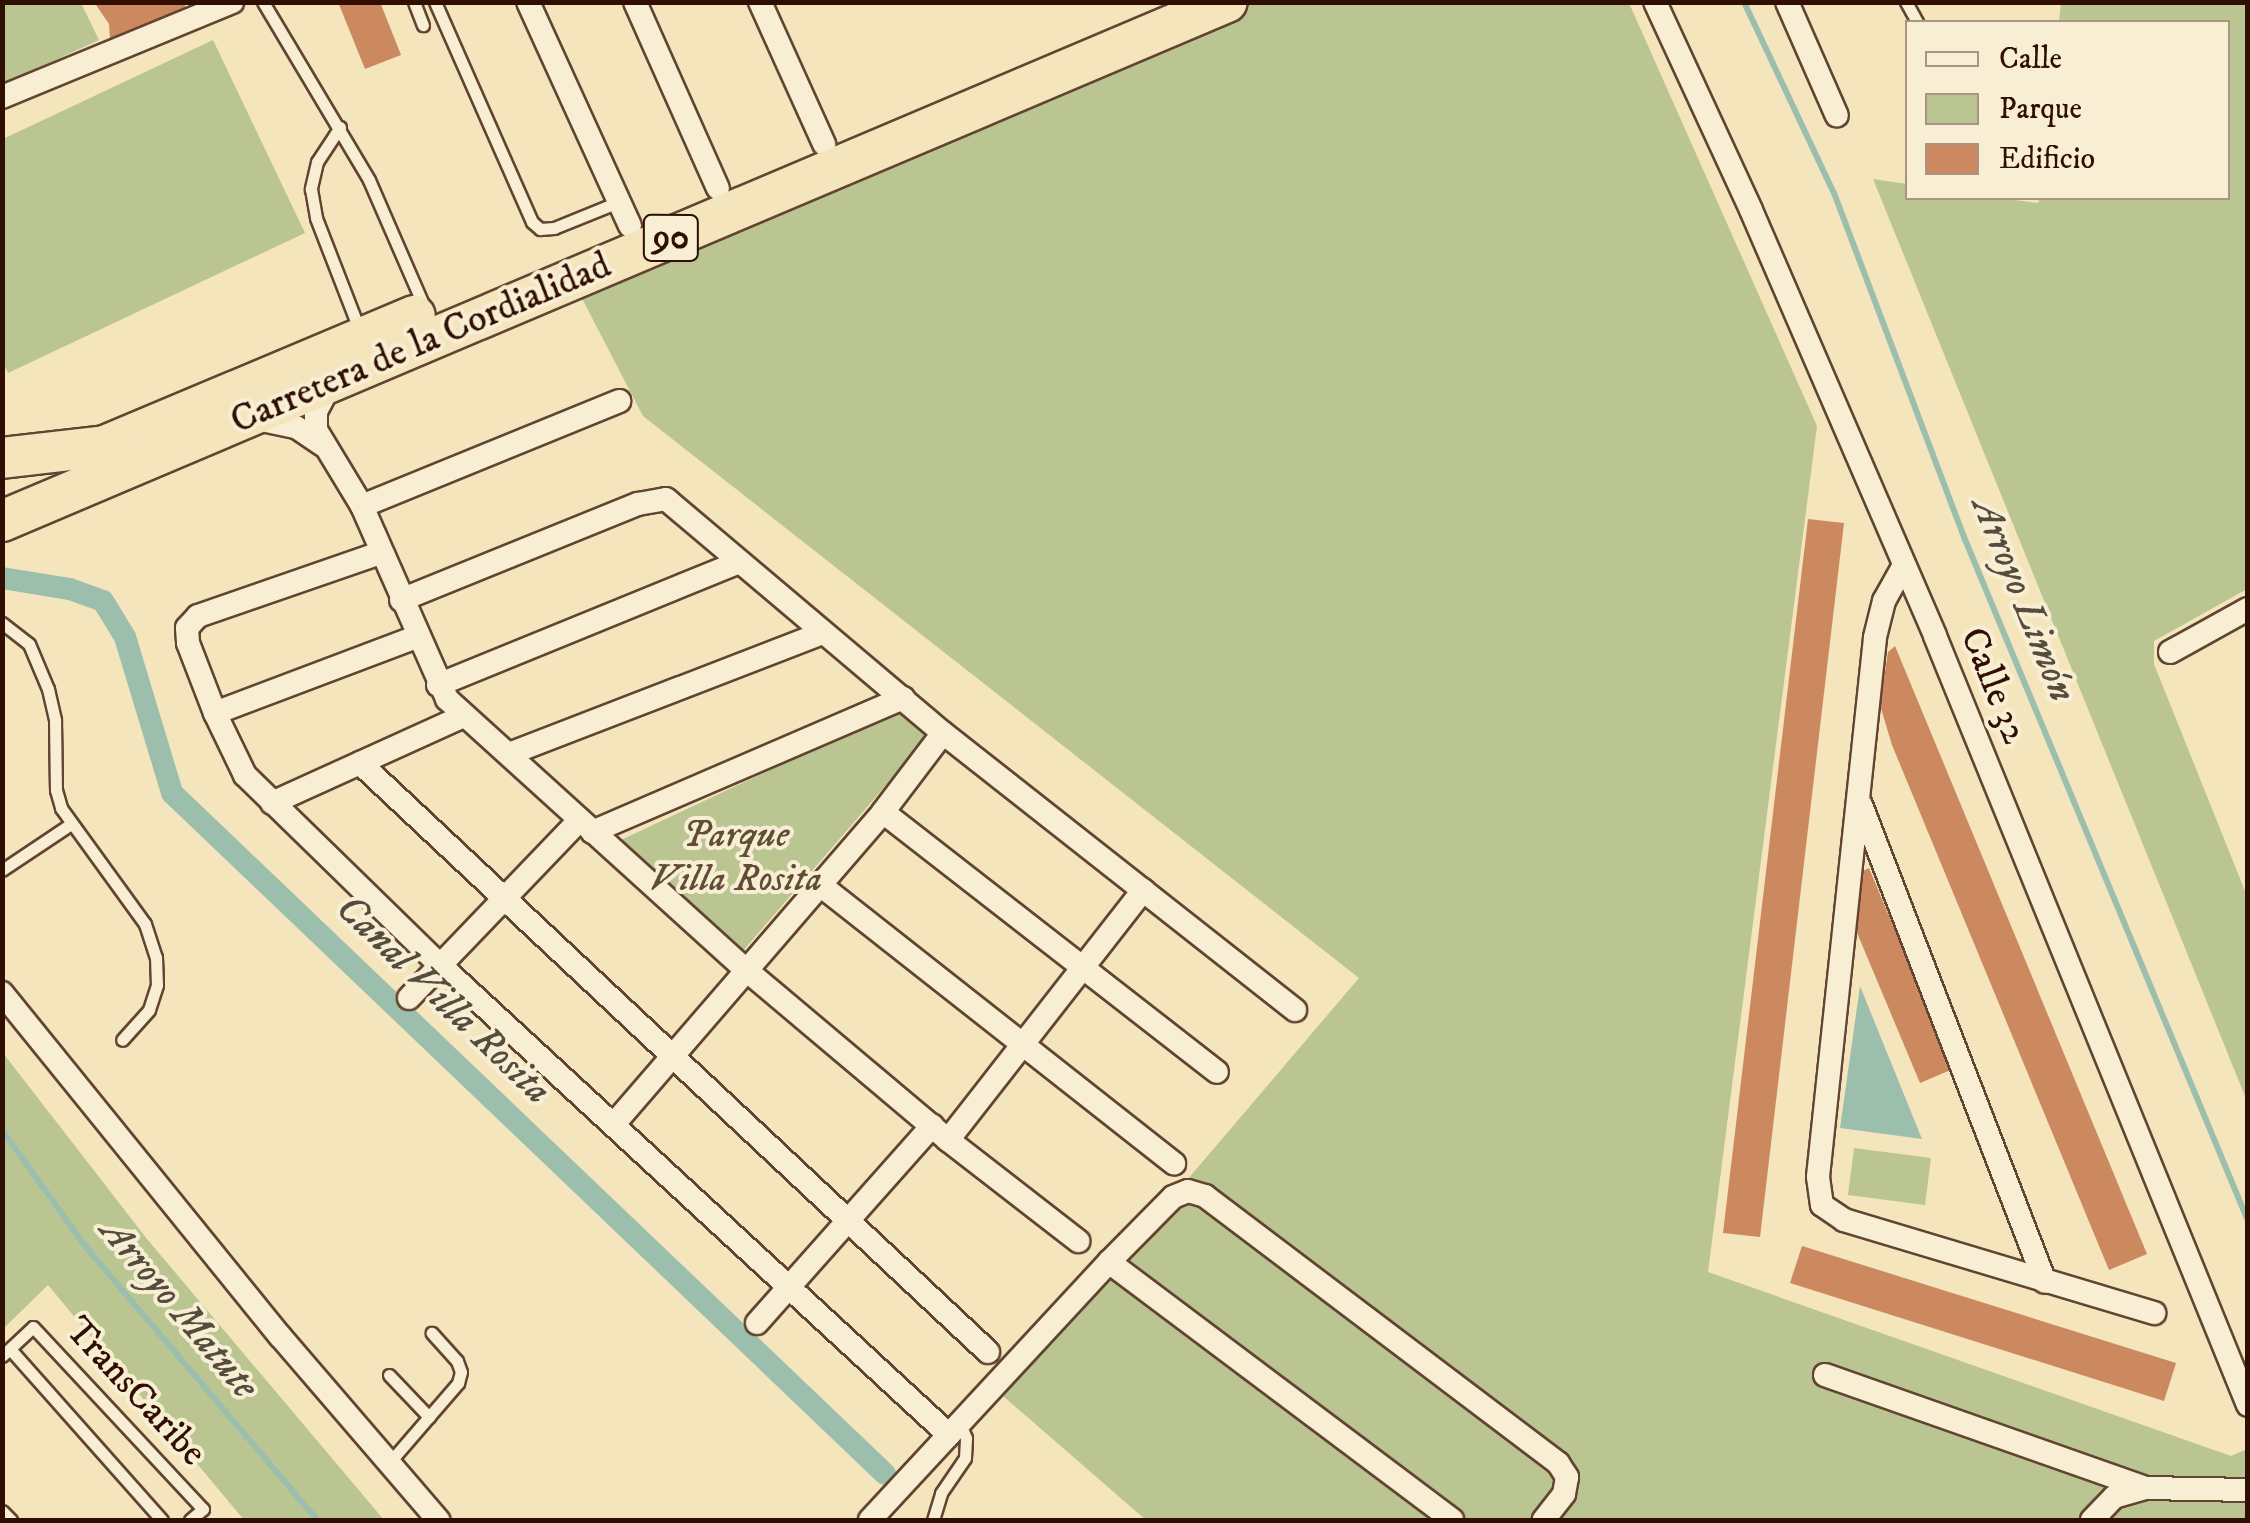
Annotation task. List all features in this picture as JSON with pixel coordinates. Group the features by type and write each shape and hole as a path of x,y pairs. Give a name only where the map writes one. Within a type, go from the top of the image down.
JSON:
{"highway":[{"name":"Carretera de la Cordialidad","path":"2,458 105,446 426,311 624,214 718,188 1162,2"},
{"name":"Carretera de la Cordialidad","path":"2,521 1227,2"}],"street":[{"path":"2,97 232,2"},
{"path":"528,2 624,214"},
{"path":"635,2 718,188"},
{"path":"760,2 824,144"},
{"name":"Calle 32","path":"1655,2 1752,210 1904,565 2248,1405"},
{"path":"1787,2 1837,116"},
{"path":"337,379 323,392 316,410 316,430 362,506 438,685 464,716 745,969 940,1133 1078,1241"},
{"path":"362,506 619,401"},
{"path":"244,420 296,427 326,448"},
{"path":"401,600 652,498 666,499 943,733 1294,1010"},
{"path":"380,553 198,616 188,628 188,643 214,713 244,775 440,966 789,1288 955,1430"},
{"path":"438,685 740,562"},
{"path":"1904,565 1884,602 1874,638 1818,1177 1822,1206 1844,1220 2154,1313"},
{"path":"2170,652 2248,609"},
{"path":"509,754 822,633"},
{"path":"214,713 416,637"},
{"path":"409,998 506,895 586,827 903,698"},
{"path":"272,802 464,716"},
{"path":"614,1124 883,812 943,733"},
{"path":"360,762 506,895 988,1352"},
{"path":"1860,801 2045,1282"},
{"path":"883,812 1217,1072"},
{"path":"819,884 1174,1163"},
{"path":"756,1323 848,1220 940,1133 1024,1043 1143,890"},
{"path":"2,993 439,1519"},
{"path":"870,1520 1109,1262 1173,1197 1188,1190 1204,1196 1558,1462 1567,1477 1564,1494 1544,1520"},
{"path":"1109,1262 1452,1520"},
{"path":"1825,1374 2146,1488"},
{"path":"2092,1520 2114,1497 2146,1488 2248,1490"}],"lane":[{"path":"263,2 340,127 426,311"},
{"path":"414,2 423,25"},
{"path":"436,2 532,222 540,230 624,214"},
{"path":"340,127 317,162 311,189 316,218 362,338"},
{"path":"2,624 28,644 48,689 57,740 56,790 70,824 145,924 156,956 157,986 149,1010 122,1040"},
{"path":"2,870 70,824"},
{"name":"TransCaribe","path":"162,1520 6,1352 33,1328 203,1508 190,1520"},
{"path":"389,1462 458,1383 461,1372 432,1333"},
{"path":"389,1375 429,1416"},
{"path":"934,1520 941,1492 965,1458 967,1447 955,1430"},
{"path":"2,1511 11,1520"}],"green space":[{"path":"2,3 81,3 99,40 3,84"},
{"path":"1244,3 1629,3 1817,426 1708,1272 2231,1456 2247,1449 2247,1520 1146,1520 1003,1396 1359,978 643,416 577,289"},
{"path":"2061,3 2247,3 2247,589 2154,641 2154,664 2247,896 2247,1101 1873,179 1905,184 1905,200 2038,203 2230,200 2230,20 2059,20"},
{"path":"213,40 305,233 8,373 2,360 3,139"},
{"name":"Parque Villa Rosita","path":"902,708 931,733 742,952 621,840"},
{"path":"3,1053 147,1239 384,1520 244,1520 48,1285 3,1329"},
{"path":"1854,1148 1931,1158 1925,1205 1848,1195"}],"shaded area":[{"path":"1860,986 1922,1139 1840,1128"}],"building":[{"path":"94,2 185,2 185,9 148,29 142,27 110,39 109,24"},
{"path":"338,2 380,2 401,55 365,69"},
{"path":"1808,519 1844,523 1760,1237 1723,1233"},
{"path":"1895,646 2147,1254 2109,1270 1892,745 1880,705 1888,652"},
{"path":"1869,868 1953,1069 1920,1083 1855,928 1863,871"},
{"path":"1802,1246 2176,1363 2164,1401 1790,1283"}],"waterway":[{"name":"Arroyo Limón","path":"1744,2 1834,193 1964,537 2248,1221"},
{"name":"Canal Villa Rosita","path":"2,578 70,589 103,601 125,637 172,793 885,1474"},
{"name":"Arroyo Matute","path":"2,1130 85,1246 317,1520"}]}
